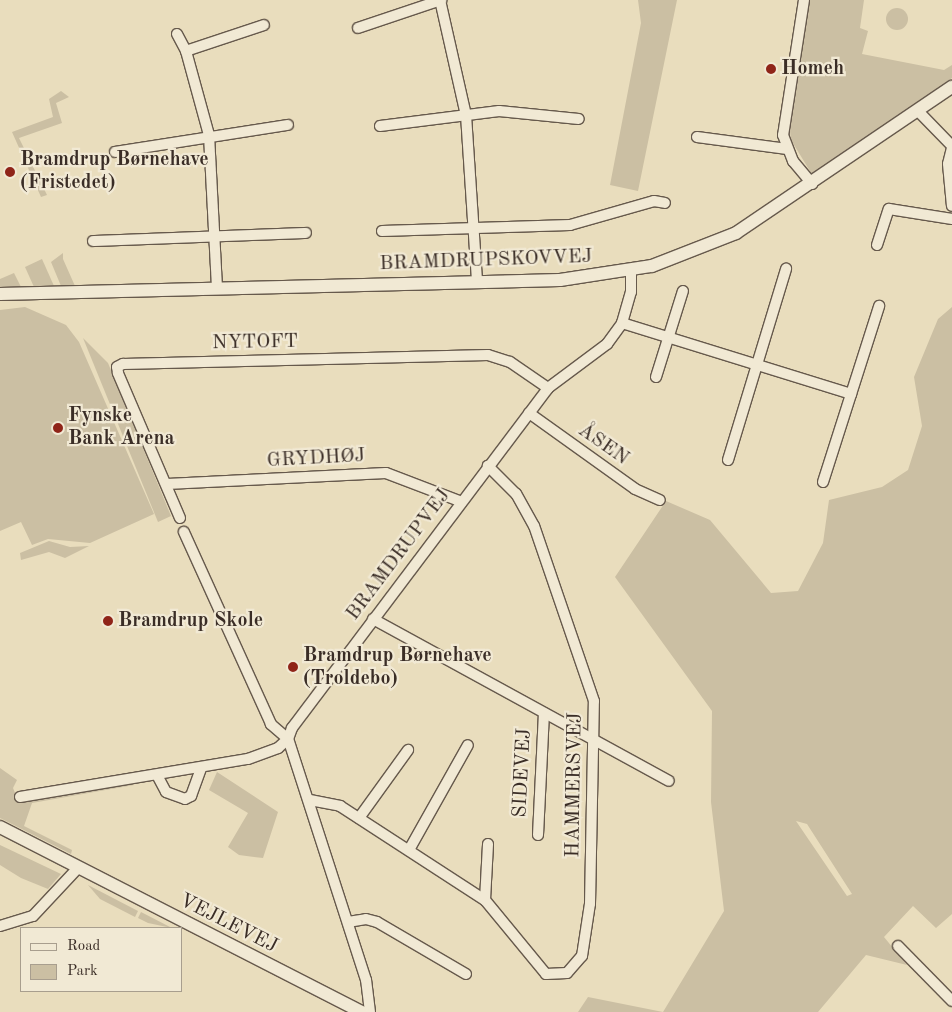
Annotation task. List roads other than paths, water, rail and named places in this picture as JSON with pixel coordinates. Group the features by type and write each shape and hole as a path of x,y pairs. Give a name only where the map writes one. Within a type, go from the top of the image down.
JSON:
{"street":[{"path":"358,28 441,0 466,115 476,230 477,282"},
{"path":"804,0 786,101 787,149 812,184"},
{"path":"186,51 264,25"},
{"path":"177,34 186,51 209,135 217,289"},
{"name":"BRAMDRUPSKOVVEJ","path":"0,294 560,280 631,270 724,239 812,184 952,87"},
{"path":"380,126 500,111 579,120"},
{"path":"918,111 952,147 948,164 952,206"},
{"path":"115,152 209,135 288,124"},
{"path":"698,137 787,149"},
{"path":"382,231 476,230 570,225 654,200 665,203"},
{"path":"878,245 888,209 952,219"},
{"path":"94,241 306,233"},
{"path":"728,460 786,269"},
{"name":"BRAMDRUPVEJ","path":"288,739 298,718 548,388 607,344 622,323 631,292 631,270"},
{"path":"656,377 682,291"},
{"path":"823,482 879,306"},
{"path":"622,323 851,394"},
{"name":"NYTOFT","path":"180,518 118,373 117,367 123,364 488,355 510,362 548,388"},
{"name":"ÅSEN","path":"529,413 635,489 660,500"},
{"name":"HAMMERSVEJ","path":"485,900 538,968 554,976 567,973 587,948 597,742 590,684 534,526 516,494 488,466"},
{"name":"GRYDHØJ","path":"166,484 386,473 462,502"},
{"path":"184,532 271,724 288,739 310,800 366,980 370,1012"},
{"path":"373,619 669,781"},
{"name":"SIDEVEJ","path":"538,835 544,713"},
{"path":"20,797 201,769 260,756 288,739"},
{"path":"408,850 468,745"},
{"path":"359,818 408,750"},
{"path":"157,776 166,792 185,799 191,796 201,769"},
{"path":"310,800 340,806 485,900 488,844"},
{"name":"VEJLEVEJ","path":"0,828 64,863"},
{"name":"VEJLEVEJ","path":"0,836 77,869 362,1012"},
{"path":"0,926 32,916 77,869"},
{"path":"348,922 366,918 377,922 466,974"},
{"path":"898,946 952,1001"}],"place":[{"name":"Homeh","path":"771,69"},
{"name":"Bramdrup Børnehave (Fristedet)","path":"10,172"},
{"name":"Fynske Bank Arena","path":"58,428"},
{"name":"Bramdrup Skole","path":"108,621"},
{"name":"Bramdrup Børnehave (Troldebo)","path":"293,667"}]}
